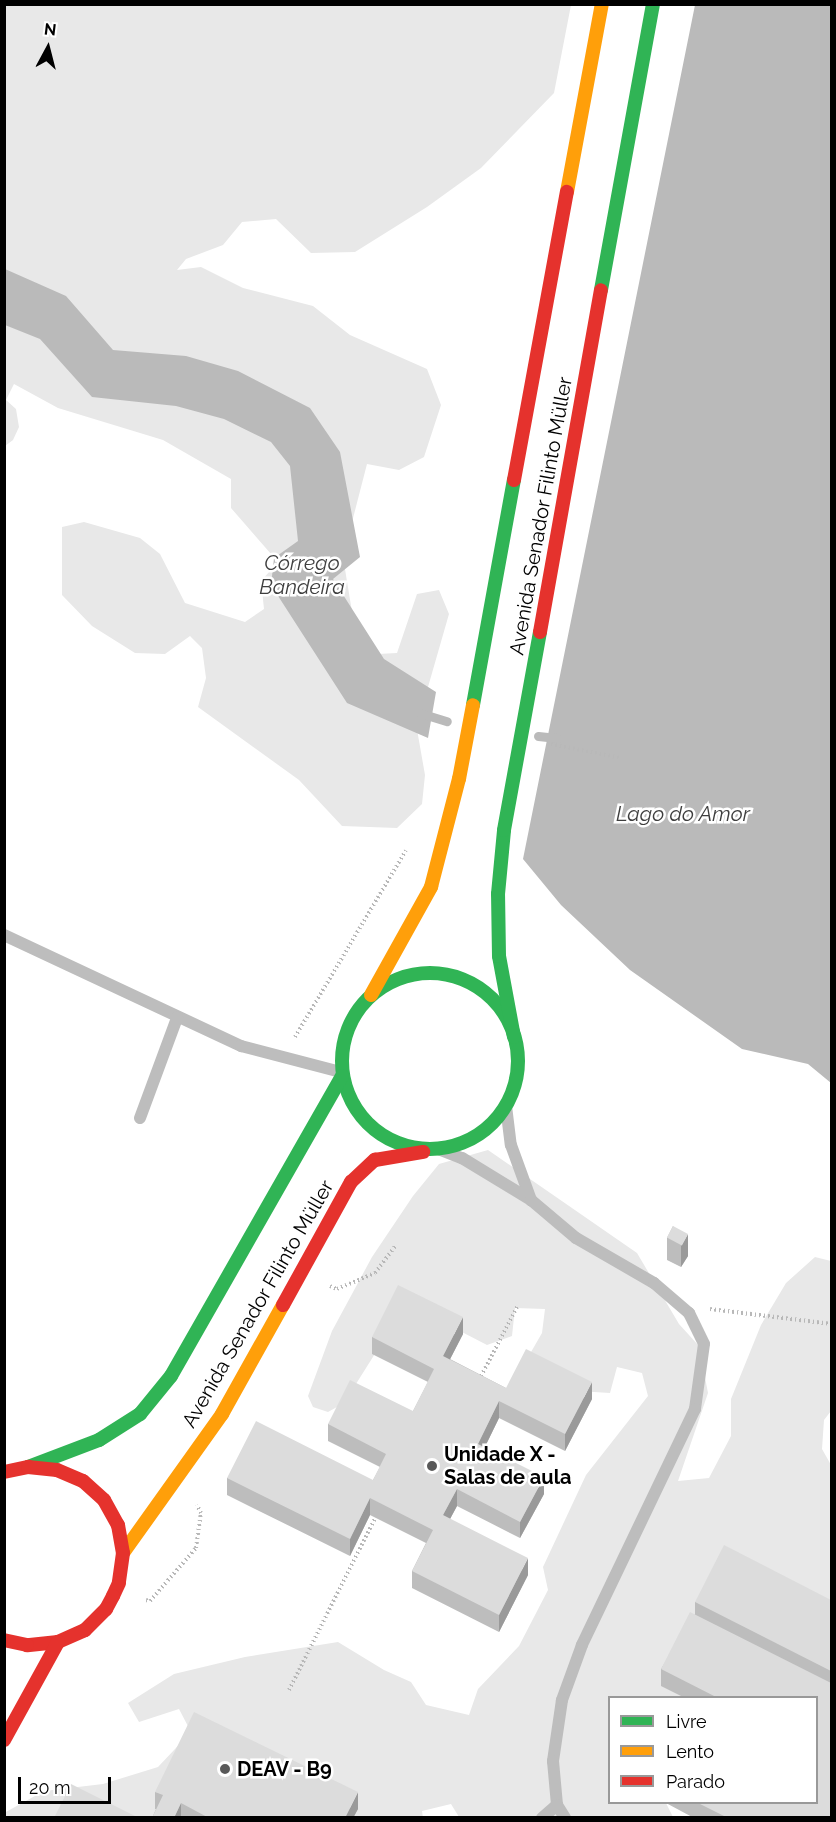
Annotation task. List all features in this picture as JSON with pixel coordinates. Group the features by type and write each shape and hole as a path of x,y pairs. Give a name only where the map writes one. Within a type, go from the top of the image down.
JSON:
{"main road":[{"name":"Avenida Senador Filinto Müller","path":"371,995 431,887 459,780 602,4"},
{"name":"Avenida Senador Filinto Müller","path":"514,1037 499,956 498,894 504,830 653,4"},
{"path":"424,974 454,976 481,990 495,1003 501,1010 514,1037 518,1060 516,1076 506,1106 491,1124 472,1139 438,1149 403,1144 387,1138 366,1122 350,1101 342,1074 342,1046 352,1018 371,995 396,980 424,974"},
{"name":"Avenida Senador Filinto Müller","path":"28,1467 99,1440 140,1414 171,1376 342,1074"},
{"name":"Avenida Senador Filinto Müller","path":"123,1553 222,1414 351,1182 375,1160 438,1149"},
{"path":"4,1472 28,1467 57,1470 83,1481 104,1500 118,1525 123,1553 119,1583 113,1596 106,1609 85,1630 58,1642 27,1645 4,1640"},
{"path":"4,1740 58,1642"}],"lane":[{"path":"4,935 241,1046 342,1074"},
{"path":"140,1118 177,1018"},
{"path":"506,1106 511,1145 531,1200"},
{"path":"438,1149 462,1158 531,1200 576,1238 654,1282 688,1313 704,1344 695,1409 582,1645 562,1700 553,1761 557,1805 564,1818"},
{"path":"542,1818 557,1805"}],"path":[{"path":"545,743 621,758"},
{"path":"284,1058 399,860 413,842"},
{"path":"301,1271 337,1289 375,1273 396,1245"},
{"path":"475,1389 518,1305"},
{"path":"688,1313 707,1308 831,1324"},
{"path":"113,1596 150,1600 190,1556 196,1548 200,1532 201,1513 194,1497"},
{"path":"289,1689 375,1518"}],"shaded area":[{"path":"5,5 571,5 554,93 481,168 427,207 355,252 311,253 276,219 242,222 223,245 186,259 177,270 201,267 243,288 313,306 350,335 427,369 441,405 424,457 399,470 367,464 343,557 356,636 378,654 397,653 417,594 439,590 449,614 428,687 412,701 425,775 422,804 397,828 342,826 299,780 198,707 206,678 202,648 190,636 165,654 135,653 92,626 62,595 62,527 84,522 140,538 160,554 185,603 245,622 264,609 261,581 278,562 231,508 231,479 163,440 58,408 14,384 6,400 16,409 19,427 13,440 5,446"},
{"path":"488,1150 637,1253 679,1324 699,1346 708,1393 678,1481 709,1478 731,1436 731,1399 761,1325 786,1283 815,1257 831,1261 831,1411 824,1420 822,1449 831,1465 831,1617 690,1629 662,1685 683,1696 608,1696 608,1804 666,1804 673,1817 459,1817 451,1804 422,1811 423,1818 5,1818 4,1813 44,1791 103,1784 158,1767 191,1732 179,1709 139,1722 128,1703 174,1674 245,1657 338,1642 384,1670 411,1682 426,1705 469,1715 478,1689 519,1646 548,1590 543,1567 586,1475 648,1396 642,1373 617,1367 610,1393 578,1391 527,1359 542,1333 545,1309 515,1308 512,1336 487,1345 431,1316 405,1306 344,1403 328,1412 313,1407 308,1396 332,1331 372,1257 413,1196 439,1164"}],"water":[{"name":"Lago do Amor","path":"695,5 831,5 831,1083 808,1064 742,1049 630,970 561,905 523,859"},
{"name":"Córrego Bandeira","path":"5,269 66,296 113,350 186,356 238,371 310,408 340,452 360,557 333,579 384,659 436,692 428,738 347,703 271,585 274,558 298,541 290,466 271,442 224,419 176,406 92,397 40,339 5,325"}],"building":[{"path":"673,1226 688,1234 682,1245 667,1237"},
{"name":"Unidade X - Salas de aula","path":"398,1285 463,1317 443,1356 506,1388 526,1349 592,1382 565,1434 499,1401 478,1444 544,1477 520,1522 457,1489 443,1515 528,1558 499,1615 412,1571 433,1530 370,1498 350,1539 227,1478 256,1421 373,1480 386,1454 328,1424 350,1380 413,1411 434,1369 372,1337"},
{"path":"724,1545 831,1600 831,1671 695,1602"},
{"path":"690,1612 831,1683 831,1818 728,1818 700,1804 818,1804 818,1696 714,1696 661,1669"},
{"name":"DEAV - B9","path":"194,1712 358,1792 345,1818 209,1818 181,1803 174,1818 152,1818 163,1795 155,1792"},
{"path":"71,1784 139,1818 54,1818"}],"waterway":[{"name":"Córrego Bandeira","path":"420,713 447,721"},
{"name":"Córrego Bandeira","path":"538,736 557,738"}],"traffic: fast":[{"path":"601,290 653,4"},
{"path":"473,705 514,480"},
{"path":"514,1037 499,956 498,894 504,830 540,632"},
{"path":"430,973 463,980 479,988 492,999 503,1012 511,1028 518,1061 511,1094 503,1110 492,1123 479,1134 463,1142 430,1149 397,1142 381,1134 368,1123 357,1110 349,1094 342,1061 349,1028 357,1012 368,999 381,988 397,980 430,973"},
{"path":"28,1467 99,1440 140,1414 171,1376 342,1076"}],"traffic: slow":[{"path":"567,192 602,4"},
{"path":"371,995 431,887 459,779 473,705"},
{"path":"123,1553 222,1414 283,1305"}],"traffic: jam":[{"path":"514,480 567,192"},
{"path":"540,632 601,290"},
{"path":"283,1305 351,1182 375,1160 423,1152"},
{"path":"4,1472 28,1467 57,1470 83,1481 104,1500 118,1525 123,1553 119,1583 113,1596 106,1609 85,1630 58,1642 27,1645 4,1640"},
{"path":"4,1740 58,1642"}],"place":[{"name":"Unidade X - Salas de aula","path":"432,1466"},
{"name":"DEAV - B9","path":"225,1769"}]}
